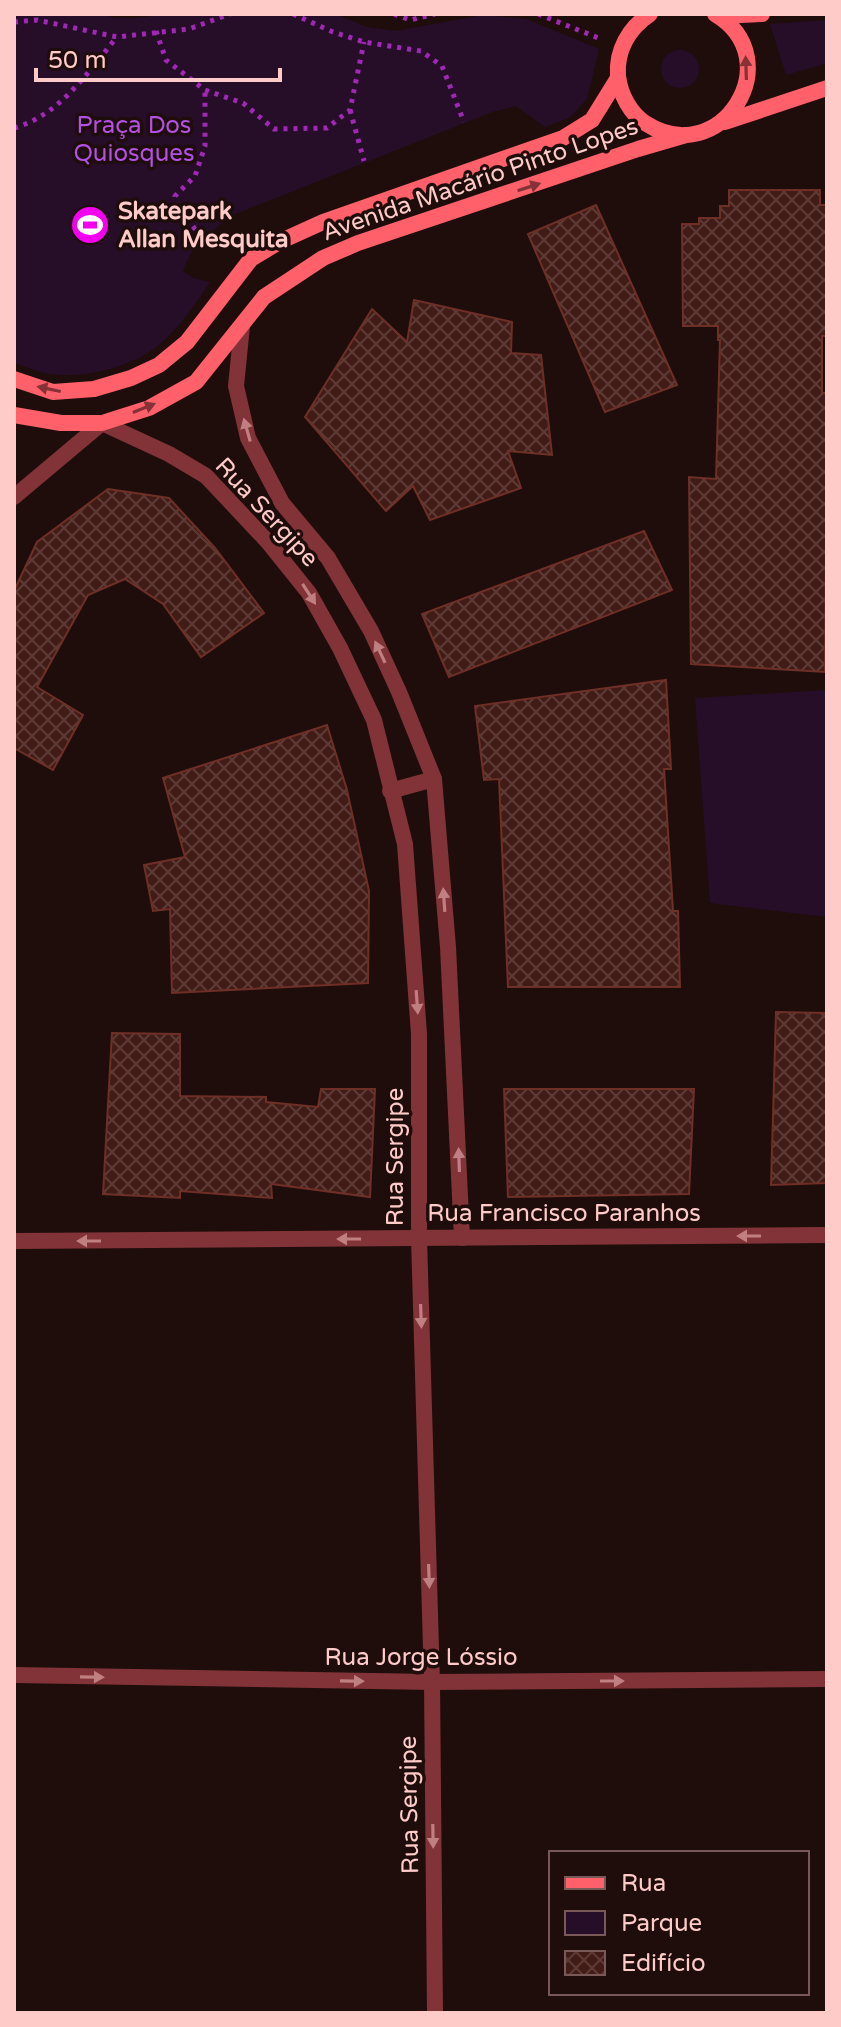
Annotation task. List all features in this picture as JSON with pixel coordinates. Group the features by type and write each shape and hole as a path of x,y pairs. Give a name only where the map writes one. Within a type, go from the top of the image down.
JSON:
{"main road":[{"path":"650,14 630,32 622,47 618,62 622,94 641,120 655,129 686,135"},
{"path":"717,15 762,14"},
{"path":"717,15 732,27 742,43 748,69 743,96 720,123"},
{"name":"Avenida Macário Pinto Lopes","path":"14,379 53,392 94,389 159,365 187,342 251,259 323,222 563,138 592,120 618,78"},
{"path":"720,123 827,88"},
{"name":"Avenida Macário Pinto Lopes","path":"14,415 61,423 102,423 149,408 196,382 264,297 323,258 358,243 638,149 704,132 720,123"}],"street":[{"name":"Rua Sergipe","path":"242,326 236,386 248,438 282,503 328,558 371,631 434,779 454,1051 462,1238"},
{"name":"Rua Sergipe","path":"102,423 169,454 206,476 268,542 309,593 340,648 374,720 405,844 419,1034 419,1238 432,1682 435,2013"},
{"path":"14,497 102,423"},
{"path":"390,791 434,779"},
{"name":"Rua Francisco Paranhos","path":"14,1241 827,1235"},
{"name":"Rua Jorge Lóssio","path":"14,1675 432,1682 827,1679"}],"path":[{"path":"14,22 37,20 117,37 189,29 230,14"},
{"path":"293,14 364,42 421,51 442,66 464,122"},
{"path":"394,14 410,20 435,14"},
{"path":"538,14 622,47"},
{"path":"156,31 166,60 205,90 243,103 274,129 327,128 350,110"},
{"path":"14,128 33,123 54,109 117,37"},
{"path":"364,42 350,110 364,161"},
{"path":"202,237 176,207 175,196 195,176 205,146 205,90"}],"green space":[{"name":"Praça Dos Quiosques","path":"14,14 102,14 114,18 136,18 169,14 335,14 367,27 395,31 483,15 526,19 599,49 587,99 569,118 545,127 516,106 492,112 233,215 203,239 191,254 183,271 193,278 210,282 168,337 149,352 122,365 92,373 62,375 14,363"},
{"path":"827,20 827,63 786,75 770,24"},
{"path":"680,50 694,55 699,69 694,83 680,88 666,83 661,69 666,55"},
{"path":"827,690 827,917 710,903 695,698"}],"building":[{"path":"729,190 820,190 820,205 827,205 827,336 822,336 822,393 827,393 825,672 691,664 689,477 716,479 720,340 718,326 683,326 682,224 699,224 699,218 720,218 720,206 729,206"},
{"path":"596,205 677,385 605,412 528,234"},
{"path":"414,300 512,322 511,353 541,355 552,455 508,451 521,488 430,520 413,486 386,511 305,417 372,309 407,342"},
{"path":"108,489 169,498 215,548 264,613 201,657 163,604 125,579 88,595 37,687 83,715 53,770 14,748 14,591 37,542"},
{"path":"644,531 672,590 449,677 422,614"},
{"path":"666,680 671,769 664,769 673,911 678,911 680,987 508,987 499,779 484,780 475,706"},
{"path":"327,725 347,790 369,891 368,983 172,993 170,909 153,911 144,865 185,857 163,778"},
{"path":"776,1012 827,1013 827,1183 771,1185"},
{"path":"112,1033 180,1034 180,1096 266,1097 266,1102 318,1107 321,1089 375,1089 370,1197 271,1184 272,1198 180,1191 180,1198 103,1194"},
{"path":"504,1089 694,1089 689,1194 508,1197"}],"place":[{"name":"Skatepark Allan Mesquita","path":"90,225"}]}
